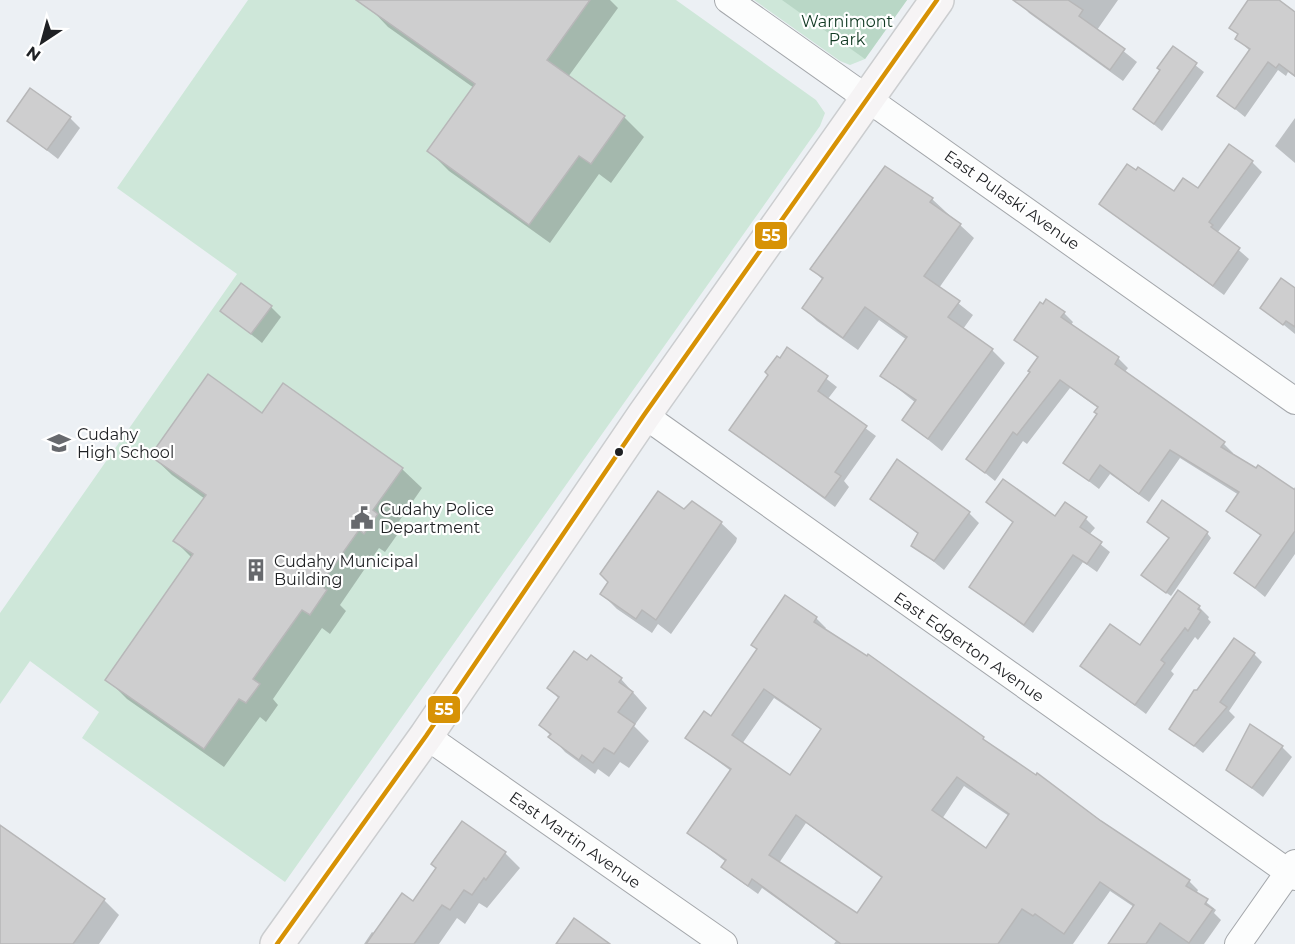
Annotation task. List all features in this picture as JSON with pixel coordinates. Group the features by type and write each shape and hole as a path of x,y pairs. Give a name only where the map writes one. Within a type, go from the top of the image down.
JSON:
{"main road":[{"path":"277,944 426,736 644,415 937,0"}],"street":[{"name":"East Pulaski Avenue","path":"728,0 1295,401"},
{"name":"East Edgerton Avenue","path":"644,415 1293,871"},
{"name":"East Martin Avenue","path":"426,736 724,944"},
{"path":"1238,944 1293,871"}],"green space":[{"path":"248,0 676,0 816,100 825,113 820,126 285,882 82,738 99,712 30,661 0,704 0,613 237,274 117,188"},
{"name":"Warnimont Park","path":"754,0 907,0 865,59 850,65 840,61"},
{"name":"Warnimont Park","path":"782,0 907,0 865,59"}],"building":[{"path":"356,0 590,0 547,60 625,116 591,164 579,156 529,225 427,151 475,84"},
{"path":"1013,0 1068,0 1083,10 1079,16 1125,49 1110,70"},
{"path":"1248,0 1279,0 1295,12 1295,76 1279,64 1276,68 1268,62 1235,109 1217,96 1250,49 1235,39 1238,34 1229,28"},
{"path":"1173,46 1197,63 1154,124 1133,109 1160,70 1157,68"},
{"path":"30,88 71,117 47,150 7,121"},
{"path":"1229,144 1253,161 1209,222 1213,225 1211,227 1240,248 1213,286 1099,204 1127,164 1136,170 1138,167 1174,191 1183,178 1198,188"},
{"path":"885,166 933,198 930,202 961,224 924,276 960,301 948,317 993,349 928,439 902,420 916,400 880,376 907,337 865,307 843,338 802,308 823,278 810,269"},
{"path":"1281,278 1295,288 1295,327 1286,321 1283,325 1260,308"},
{"path":"241,283 272,306 251,334 220,311"},
{"path":"1046,299 1065,312 1061,317 1119,357 1115,364 1225,442 1221,447 1256,468 1258,465 1295,490 1295,531 1255,588 1234,573 1261,535 1226,511 1239,492 1170,450 1139,494 1100,465 1089,481 1063,463 1097,414 1094,412 1098,407 1060,380 1017,435 1013,432 985,473 966,459 1030,372 1028,371 1038,357 1014,340 1040,302 1043,304"},
{"path":"787,347 828,376 818,391 867,426 835,472 841,476 825,498 729,430 768,375 765,372 777,356 780,358"},
{"name":"Cudahy Municipal Building","path":"208,374 262,413 283,383 403,468 373,510 378,514 364,534 359,530 320,585 327,590 310,615 302,610 253,679 260,684 246,703 239,699 204,749 105,680 193,554 173,541 206,495 150,456"},
{"path":"897,459 970,512 934,561 911,546 918,533 870,499"},
{"path":"1003,479 1055,516 1065,502 1087,517 1080,527 1102,542 1087,564 1073,555 1024,625 969,587 1013,522 986,502"},
{"path":"658,491 684,509 692,501 722,522 656,620 642,610 636,619 600,594 608,582 600,574"},
{"path":"1162,500 1208,532 1166,593 1141,575 1169,538 1147,522"},
{"path":"1178,590 1200,606 1198,609 1201,611 1188,631 1185,628 1161,660 1165,663 1135,705 1080,666 1110,624 1140,645"},
{"path":"785,595 817,617 814,622 867,656 868,654 984,737 983,739 1036,775 1037,773 1101,821 1190,880 1186,886 1208,899 1205,904 1213,909 1189,943 1160,923 1146,944 1108,944 1134,905 1100,882 1064,934 1035,914 1033,916 1022,909 998,944 841,944 752,879 748,886 721,867 726,860 687,833 731,769 685,738 704,711 711,716 757,649 751,645","holes":["764,689 821,729 790,775 732,735","957,777 1009,814 986,848 932,810","796,815 882,877 857,913 769,855"]},
{"path":"1234,638 1255,653 1220,702 1227,707 1194,746 1169,729 1194,690 1197,690"},
{"path":"574,651 587,660 591,655 622,678 619,682 633,692 618,712 635,724 614,754 604,748 593,763 582,755 579,760 548,737 551,734 539,725 559,697 547,688"},
{"path":"1250,724 1283,746 1252,788 1226,770"},
{"path":"462,821 506,852 486,880 484,878 472,895 464,890 450,910 442,905 414,944 366,944 402,893 413,901 436,868 431,864"},
{"path":"0,825 105,899 73,944 0,944"},
{"path":"574,918 610,944 556,944"}],"transit line":[{"name":"55","path":"277,944 426,736 644,415 937,0"}],"place":[{"name":"Cudahy High School","path":"59,443"},
{"name":"Cudahy Police Department","path":"362,518"},
{"name":"Cudahy Municipal Building","path":"256,570"}]}
